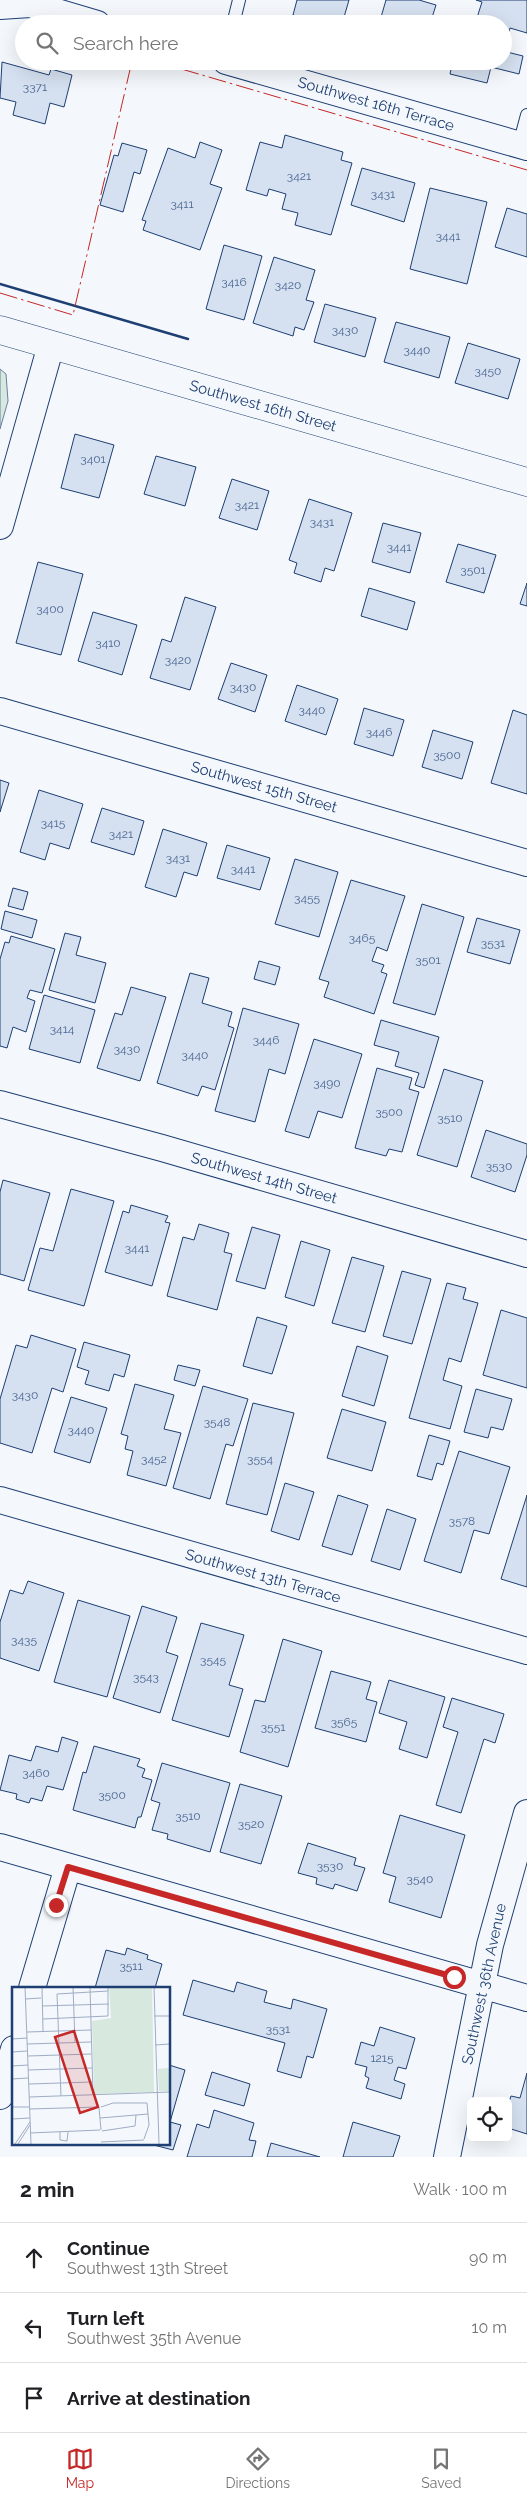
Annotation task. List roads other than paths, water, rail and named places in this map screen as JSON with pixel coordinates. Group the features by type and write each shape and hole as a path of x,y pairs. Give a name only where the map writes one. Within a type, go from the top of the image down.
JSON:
{"street":[{"path":"0,6 28,2 69,15"},
{"name":"Southwest 16th Terrace","path":"257,70 523,146"},
{"name":"Southwest 16th Street","path":"0,330 527,482"},
{"path":"0,526 51,345"},
{"name":"Southwest 15th Street","path":"0,711 527,863"},
{"name":"Southwest 14th Street","path":"0,1104 162,1148 527,1254"},
{"name":"Southwest 13th Terrace","path":"0,1500 527,1651"},
{"name":"Southwest 36th Avenue","path":"447,2157 499,1908 527,1813"},
{"path":"0,1847 527,1998"},
{"path":"32,1987 68,1867"},
{"path":"0,2096 12,2056"}],"lane":[{"path":"236,15 239,0"},
{"path":"523,146 527,115"}]}
